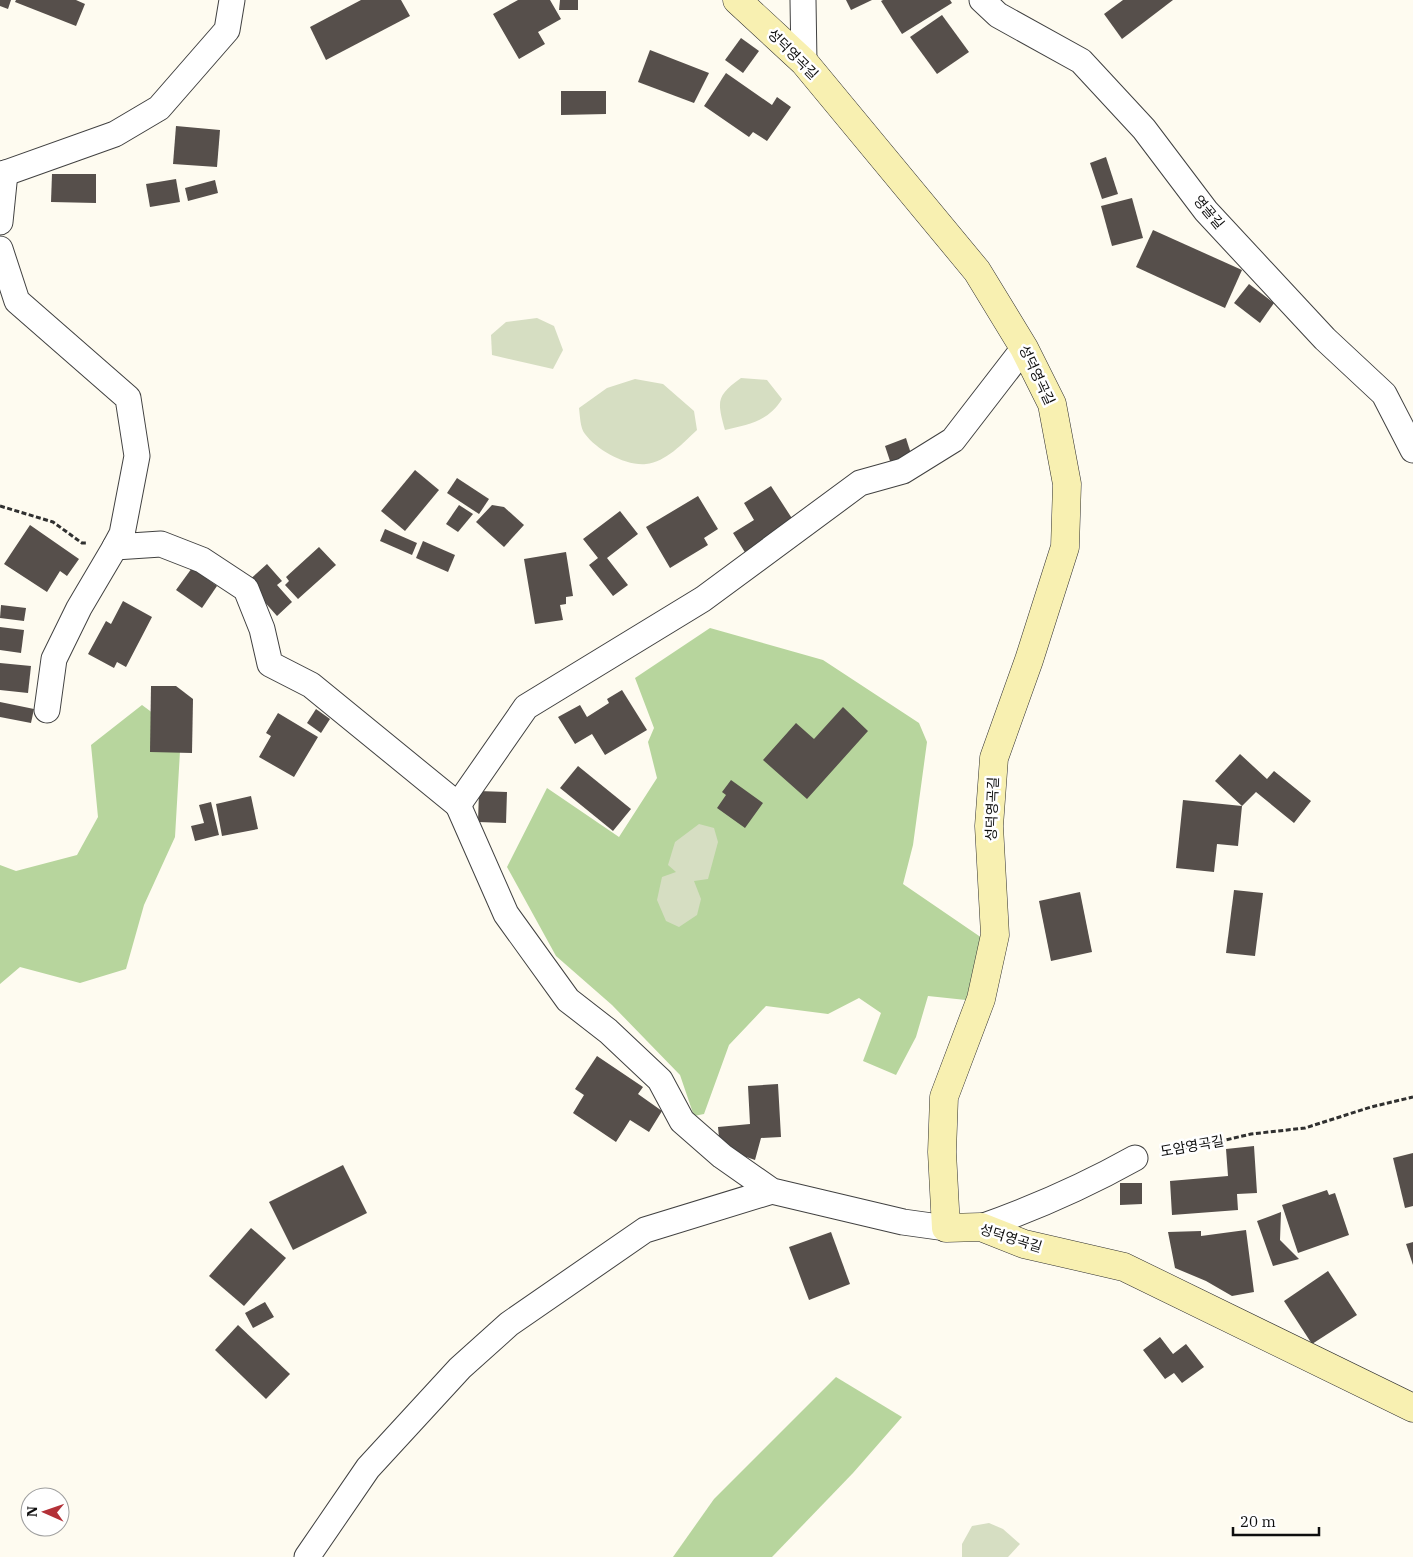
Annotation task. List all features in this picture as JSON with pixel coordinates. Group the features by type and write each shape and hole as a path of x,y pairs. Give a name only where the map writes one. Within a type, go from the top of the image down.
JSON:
{"main road":[{"name":"성덕영곡길","path":"737,0 804,62 977,271 1024,348 1052,404 1067,484 1065,547 1029,660 994,758 989,826 995,935 981,999 944,1097 942,1152 946,1228 981,1227 1024,1244 1124,1267 1413,1408"}],"street":[{"path":"0,222 2,174 115,134 159,108 228,30 232,0"},
{"path":"803,0 804,62"},
{"name":"영골길","path":"982,0 998,15 1081,61 1144,129 1206,211 1325,339 1384,394 1413,450"},
{"path":"0,249 17,301 128,398 137,456 122,534 79,608 54,659 47,710"},
{"path":"458,805 526,707 703,599 860,483 903,471 953,440 1024,348"},
{"path":"115,547 161,544 202,560 246,589 262,629 270,664 311,685 458,805 506,914 568,1000 608,1031 660,1080 682,1121 722,1156 772,1191 903,1222 946,1228"},
{"path":"981,1227 1084,1187 1135,1158"},
{"path":"307,1557 368,1468 460,1368 509,1324 645,1230 772,1191"}],"path":[{"path":"0,506 53,522 82,543 115,547"},
{"name":"도암영곡길","path":"1135,1158 1161,1150 1200,1146 1251,1134 1305,1128 1372,1107 1413,1097"}],"green space":[{"path":"537,318 554,326 563,350 553,369 492,355 491,335 506,322"},
{"path":"741,378 767,380 782,399 771,412 757,421 725,430 720,406 721,400 727,390"},
{"path":"635,379 663,384 694,411 697,430 667,456 646,464 621,460 604,451 585,434 580,418 579,408 607,388"},
{"path":"710,628 823,660 919,723 927,742 913,845 903,884 982,938 966,1000 928,996 916,1037 896,1075 863,1061 881,1013 859,998 828,1014 766,1006 729,1045 704,1114 694,1116 680,1075 612,1005 556,956 507,867 547,788 619,837 657,778 648,742 654,728 635,678"},
{"path":"142,705 181,734 175,837 144,905 126,969 80,983 20,967 0,984 0,865 16,871 77,855 98,817 91,745"},
{"path":"699,824 714,828 718,842 708,879 694,881 701,899 697,915 679,927 666,921 657,900 662,877 676,872 668,865 675,842"},
{"path":"836,1377 902,1417 853,1473 772,1557 673,1557 714,1499"},
{"path":"989,1523 1003,1529 1020,1544 1008,1557 962,1557 962,1544 972,1526"}],"building":[{"path":"0,0 11,0 8,9 0,6"},
{"path":"16,0 76,0 85,4 76,26 15,2"},
{"path":"361,0 401,0 410,16 326,60 310,27"},
{"path":"518,0 550,0 561,19 538,32 545,44 519,59 493,14"},
{"path":"560,0 578,0 578,10 559,10"},
{"path":"846,0 872,0 851,10"},
{"path":"950,0 952,3 902,34 881,1"},
{"path":"1123,0 1173,0 1122,39 1104,14"},
{"path":"942,15 969,52 937,74 910,37"},
{"path":"741,38 759,51 743,73 725,60"},
{"path":"650,50 709,73 694,103 638,82"},
{"path":"726,73 772,105 777,97 791,107 767,141 753,132 749,137 704,106"},
{"path":"561,91 606,91 606,114 561,115"},
{"path":"176,126 220,130 217,167 173,164"},
{"path":"1106,157 1118,194 1102,199 1090,163"},
{"path":"52,174 96,174 96,203 51,202"},
{"path":"176,179 180,202 150,207 146,184"},
{"path":"215,180 218,193 188,201 185,188"},
{"path":"1132,198 1143,238 1112,246 1101,206"},
{"path":"1153,230 1242,270 1225,308 1136,267"},
{"path":"1249,284 1274,303 1260,323 1234,303"},
{"path":"906,438 912,457 891,464 885,446"},
{"path":"415,470 439,490 405,531 381,511"},
{"path":"457,478 489,499 479,514 447,493"},
{"path":"771,486 795,523 746,554 733,533 754,520 744,503"},
{"path":"698,496 718,529 704,538 708,545 670,568 646,527"},
{"path":"459,505 473,514 458,532 446,524"},
{"path":"492,505 504,507 524,525 504,547 476,522"},
{"path":"620,511 638,534 607,558 628,585 613,596 589,565 598,558 583,539"},
{"path":"30,525 79,559 67,576 60,571 47,592 4,564"},
{"path":"385,529 417,543 412,555 380,541"},
{"path":"423,541 455,555 448,572 416,558"},
{"path":"319,547 336,565 298,599 285,585 289,581 286,577"},
{"path":"566,552 573,596 566,597 566,604 560,605 563,620 535,624 524,559"},
{"path":"267,564 282,581 277,585 292,602 277,616 247,582"},
{"path":"192,568 217,586 202,608 176,590"},
{"path":"123,601 152,617 126,667 117,662 114,668 88,654 106,621 111,624"},
{"path":"1,605 26,608 24,621 0,618"},
{"path":"0,627 24,630 21,653 0,650"},
{"path":"0,663 31,666 28,693 0,690"},
{"path":"151,686 176,686 193,699 192,753 150,752"},
{"path":"622,690 647,730 605,755 592,734 575,744 558,717 580,705 587,717 609,703 607,699"},
{"path":"0,702 34,709 31,723 0,717"},
{"path":"843,707 868,731 807,799 763,760 796,723 814,739"},
{"path":"316,709 330,719 321,733 307,723"},
{"path":"278,713 318,737 294,777 259,757 271,736 266,733"},
{"path":"1240,754 1267,779 1274,771 1311,801 1294,823 1256,792 1242,806 1215,781"},
{"path":"578,766 631,809 613,831 560,788"},
{"path":"731,780 763,803 745,828 717,808 726,795 722,792"},
{"path":"479,791 507,792 506,823 478,822"},
{"path":"251,796 258,829 222,836 216,804"},
{"path":"1183,800 1242,806 1238,846 1217,844 1214,872 1176,868"},
{"path":"211,802 219,835 195,841 191,826 204,823 199,805"},
{"path":"1234,890 1263,893 1255,956 1226,953"},
{"path":"1080,892 1092,952 1051,961 1039,901"},
{"path":"597,1056 643,1087 638,1094 662,1111 649,1132 630,1120 616,1142 573,1113 584,1095 575,1089"},
{"path":"778,1084 781,1137 761,1138 755,1160 720,1148 718,1127 750,1124 748,1086"},
{"path":"1254,1146 1257,1193 1237,1194 1238,1210 1172,1215 1170,1181 1228,1176 1226,1149"},
{"path":"1413,1153 1413,1206 1405,1208 1393,1158"},
{"path":"343,1165 367,1213 293,1250 269,1202"},
{"path":"1120,1183 1142,1183 1142,1204 1120,1205"},
{"path":"1327,1190 1329,1195 1335,1193 1349,1235 1298,1253 1282,1205"},
{"path":"1281,1212 1280,1240 1299,1259 1273,1266 1257,1221"},
{"path":"251,1228 286,1258 244,1306 209,1276"},
{"path":"1246,1230 1254,1292 1232,1296 1206,1281 1175,1268 1168,1232 1201,1231 1201,1236"},
{"path":"831,1232 850,1284 809,1300 789,1247"},
{"path":"1413,1242 1413,1265 1406,1244"},
{"path":"1328,1271 1357,1315 1312,1344 1284,1301"},
{"path":"265,1302 274,1317 253,1328 245,1313"},
{"path":"238,1325 290,1374 266,1399 215,1350"},
{"path":"1160,1337 1173,1354 1186,1344 1204,1367 1182,1383 1174,1373 1165,1379 1143,1350"}]}
